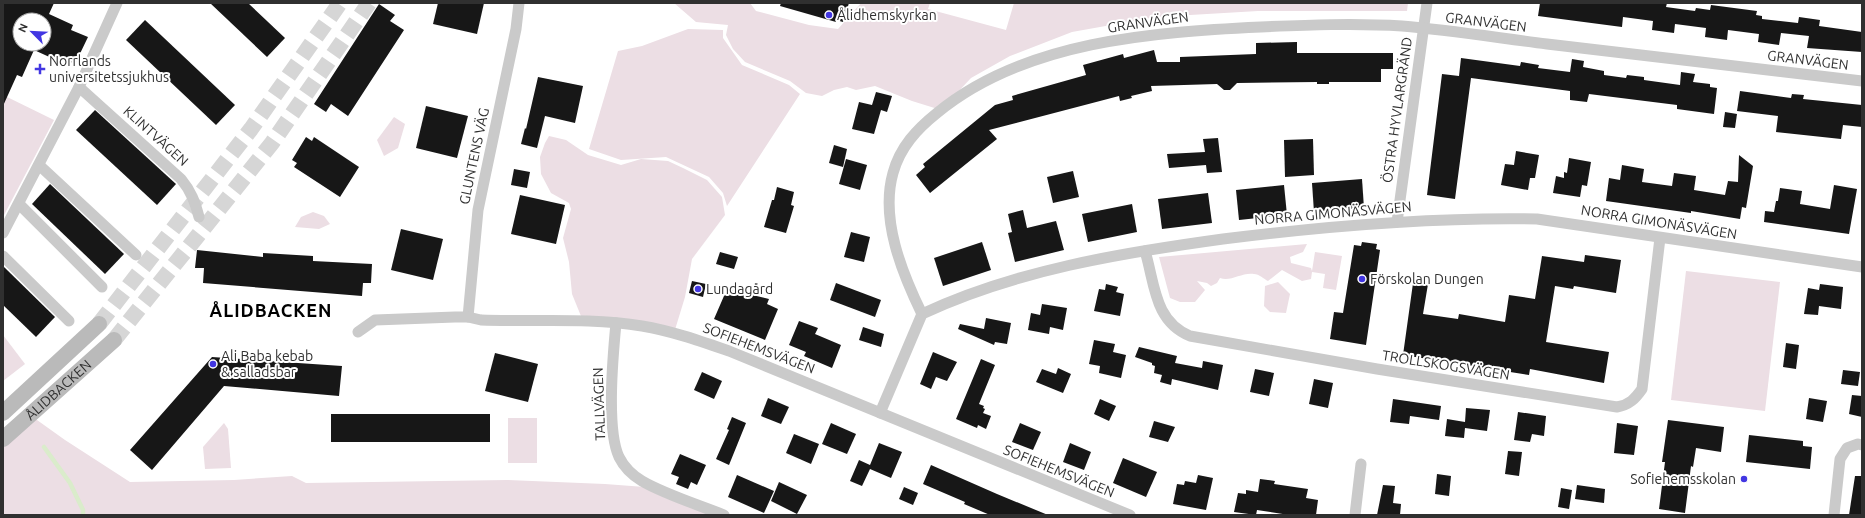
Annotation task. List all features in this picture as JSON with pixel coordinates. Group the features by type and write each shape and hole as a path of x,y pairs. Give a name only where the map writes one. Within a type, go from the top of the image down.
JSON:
{"main road":[{"name":"ÅLIDBACKEN","path":"4,412 99,324"},
{"name":"ÅLIDBACKEN","path":"3,439 114,340"}],"street":[{"path":"3,233 40,165 79,86 117,3"},
{"name":"GLUNTENS VÄG","path":"468,317 478,210 516,29 519,3"},
{"name":"ÖSTRA HYVLARGRÄND","path":"1397,222 1427,3"},
{"name":"GRANVÄGEN","path":"922,314 906,276 894,238 889,206 889,189 896,162 911,137 923,124 964,92 1018,66 1102,43 1194,30 1309,25 1401,26 1862,81"},
{"name":"KLINTVÄGEN","path":"79,86 189,188 199,217"},
{"path":"40,165 136,255"},
{"path":"19,204 102,288"},
{"name":"NORRA GIMONÄSVÄGEN","path":"922,314 958,298 1017,278 1104,258 1166,246 1287,231 1397,222 1496,218 1537,219 1862,267"},
{"name":"TROLLSKOGSVÄGEN","path":"1145,251 1162,313 1180,332 1190,336 1377,369 1617,407 1632,401 1642,389 1660,238"},
{"path":"3,256 69,321"},
{"path":"880,413 922,314"},
{"name":"SOFIEHEMSVÄGEN","path":"358,332 375,320 468,317 481,320 584,321 641,326 700,340 1130,515"},
{"name":"TALLVÄGEN","path":"616,323 613,354 613,430 618,455 624,466 642,481 724,515"},
{"path":"1834,515 1840,459 1847,448 1858,444 1862,445"},
{"path":"1355,515 1361,464"}],"shaded area":[{"path":"674,3 750,3 756,11 809,25 838,29 861,3 930,3 928,9 1006,30 1014,3 1408,3 1407,11 1258,11 1156,17 1072,32 1010,56 971,78 941,110 912,101 875,86 856,90 847,87 834,90 822,96 806,93 790,81 745,62 733,49 726,35 728,25 696,22"},
{"path":"688,29 723,30 723,38 742,65 789,85 800,94 727,206 723,193 709,177 666,157 621,160 589,149 618,51 642,46"},
{"path":"3,95 54,120 3,217"},
{"path":"394,117 405,124 398,148 384,156 377,140"},
{"path":"549,136 566,140 588,155 621,165 641,159 668,161 707,180 722,197 725,215 692,259 685,297 674,333 583,321 572,294 569,262 563,238 571,209 569,203 551,193 541,174 540,157"},
{"path":"313,212 324,216 330,224 319,229 295,227 301,217"},
{"path":"1307,244 1303,252 1290,257 1291,263 1311,268 1312,271 1315,252 1342,256 1336,290 1323,288 1325,274 1312,272 1311,279 1302,281 1282,270 1268,281 1256,274 1245,274 1228,279 1220,278 1217,283 1211,286 1207,283 1197,281 1205,290 1195,302 1180,302 1170,298 1159,257"},
{"path":"1686,271 1780,282 1765,411 1671,400"},
{"path":"1278,282 1290,294 1286,313 1270,312 1264,306 1265,286"},
{"path":"3,335 25,364 3,381"},
{"path":"30,415 65,440 130,482 234,480 292,476 306,483 507,480 605,484 658,488 724,515 3,515 3,439"},
{"path":"508,418 537,418 537,463 508,463"},
{"path":"224,423 228,429 231,468 205,469 203,447"}],"building":[{"path":"3,3 54,3 50,12 12,12 12,52 33,52 22,77 17,75 3,106"},
{"path":"210,3 248,3 285,38 267,57"},
{"path":"438,3 484,3 477,34 433,24"},
{"name":"Ålidhemskyrkan","path":"781,3 849,3 843,22 836,20 836,22 780,6"},
{"path":"1540,3 1667,3 1666,7 1695,11 1696,8 1710,10 1711,5 1757,11 1756,15 1762,16 1762,19 1798,23 1799,17 1820,20 1819,26 1862,32 1862,52 1807,48 1809,36 1781,33 1779,45 1758,42 1759,34 1728,30 1727,40 1705,37 1706,28 1675,24 1674,33 1652,30 1653,21 1623,17 1622,27 1538,16"},
{"path":"379,4 395,15 390,21 404,30 348,116 331,104 326,112 314,104"},
{"path":"52,15 73,25 71,30 88,37 75,64 58,56 56,60 38,52 52,52"},
{"path":"145,20 235,105 216,125 126,40"},
{"path":"1297,42 1297,53 1393,53 1393,69 1381,69 1381,82 1329,82 1329,84 1317,84 1317,82 1237,83 1230,90 1224,90 1217,84 1151,86 1152,91 1131,96 1132,98 1120,101 1119,96 989,130 997,139 930,193 916,175 925,167 923,164 995,105 1013,100 1012,96 1086,75 1083,65 1123,54 1124,58 1154,50 1157,62 1180,62 1180,57 1256,54 1256,43"},
{"path":"1461,58 1520,66 1521,62 1539,65 1538,68 1570,72 1572,59 1584,61 1583,67 1604,71 1604,75 1626,78 1627,75 1644,77 1644,80 1680,85 1681,72 1695,74 1693,82 1710,84 1710,87 1717,88 1714,114 1677,109 1677,105 1589,94 1587,102 1570,100 1570,91 1471,78 1455,199 1427,195 1442,74 1459,76"},
{"path":"538,77 583,86 575,123 545,116 537,148 521,144"},
{"path":"1740,91 1791,98 1792,94 1804,95 1803,99 1862,105 1862,127 1843,125 1841,139 1776,132 1778,116 1737,111"},
{"path":"876,92 892,96 887,112 881,110 874,134 852,129 859,102 872,105"},
{"path":"426,106 468,116 457,158 416,148"},
{"path":"95,110 176,184 157,205 76,130"},
{"path":"1725,112 1737,114 1735,128 1723,127"},
{"path":"306,137 312,141 314,137 359,167 340,197 294,167 297,163 292,160"},
{"path":"1218,138 1222,172 1207,173 1206,165 1169,168 1167,154 1205,152 1203,139"},
{"path":"1313,139 1314,175 1285,177 1284,140"},
{"path":"834,145 847,149 843,167 829,163"},
{"path":"1516,151 1539,155 1535,178 1530,178 1528,190 1501,185 1505,164 1514,165"},
{"path":"1739,155 1753,166 1746,208 1742,207 1740,219 1691,211 1691,213 1606,201 1609,178 1620,180 1622,165 1644,169 1642,182 1672,186 1674,173 1696,176 1694,190 1725,195 1728,181 1738,182"},
{"path":"1569,158 1591,162 1587,186 1582,185 1580,197 1553,193 1556,176 1564,178 1564,172 1567,173"},
{"path":"846,159 867,165 860,190 839,184"},
{"path":"514,169 530,172 527,188 511,185"},
{"path":"1073,171 1079,197 1053,203 1047,177"},
{"path":"1362,179 1364,208 1314,212 1312,183"},
{"path":"50,184 124,254 105,274 32,204"},
{"path":"1284,185 1287,215 1239,220 1236,190"},
{"path":"1834,185 1857,189 1849,234 1764,222 1765,211 1774,212 1776,201 1778,201 1780,188 1802,191 1800,204 1830,209"},
{"path":"777,187 794,192 791,205 794,206 786,233 764,227"},
{"path":"1208,193 1212,223 1162,229 1158,199"},
{"path":"520,195 565,205 556,244 511,234"},
{"path":"1132,204 1137,232 1088,242 1082,214"},
{"path":"1023,210 1027,228 1056,221 1064,250 1015,262 1008,233 1012,232 1008,214"},
{"path":"401,229 443,239 433,280 391,270"},
{"path":"851,232 870,237 864,262 844,257"},
{"path":"982,242 991,270 943,286 934,258"},
{"path":"1362,242 1377,244 1376,249 1380,250 1366,345 1330,339 1334,312 1343,313 1354,245 1361,246"},
{"path":"197,250 263,257 263,253 313,256 313,261 372,264 371,283 363,283 362,296 203,283 204,268 195,268"},
{"path":"720,252 738,257 734,269 716,264"},
{"path":"1585,255 1621,260 1616,293 1574,286 1573,289 1555,286 1546,342 1609,352 1604,383 1530,369 1529,375 1403,355 1414,276 1429,278 1423,314 1458,319 1459,314 1505,322 1509,295 1535,299 1542,256 1584,262"},
{"path":"3,266 55,317 36,337 3,305"},
{"name":"Lundagård","path":"692,281 706,284 703,297 689,293"},
{"path":"836,283 881,300 875,317 830,300"},
{"path":"1106,284 1118,287 1116,292 1124,294 1120,316 1094,311 1099,289 1105,290"},
{"path":"1820,284 1843,287 1841,309 1819,306 1818,315 1804,314 1808,288 1819,290"},
{"path":"727,289 769,299 767,304 778,309 765,340 714,319"},
{"path":"1042,304 1067,308 1063,330 1050,327 1049,334 1028,330 1031,313 1040,315"},
{"path":"986,318 1011,323 1007,344 995,342 994,345 958,329 960,324 984,329"},
{"path":"799,321 818,328 815,334 841,345 832,368 804,356 806,352 789,345"},
{"path":"863,327 884,334 881,347 859,340"},
{"path":"1094,340 1115,344 1113,352 1126,355 1121,378 1099,373 1100,366 1089,364"},
{"path":"1786,343 1799,345 1796,369 1783,367"},
{"path":"1139,347 1177,356 1175,363 1202,368 1203,361 1223,365 1218,390 1172,379 1171,385 1160,382 1162,375 1154,373 1155,366 1152,365 1152,363 1135,357"},
{"path":"933,352 957,362 947,381 936,377 931,389 920,384"},
{"path":"495,353 538,364 528,402 485,391"},
{"path":"212,357 342,366 339,396 224,386 152,470 130,450"},
{"path":"981,359 995,365 979,404 984,406 983,408 985,409 983,413 991,416 986,429 978,425 977,428 956,419"},
{"path":"1058,368 1071,374 1063,393 1036,382 1042,369 1056,374"},
{"path":"1255,369 1274,373 1269,396 1250,392"},
{"path":"1843,370 1860,372 1858,386 1841,384"},
{"path":"702,372 722,381 714,399 694,390"},
{"path":"1314,379 1333,383 1328,408 1309,404"},
{"path":"1852,395 1862,396 1862,417 1849,414"},
{"path":"768,398 789,407 781,424 761,416"},
{"path":"1809,398 1827,401 1823,422 1806,419"},
{"path":"1100,399 1116,406 1109,421 1094,414"},
{"path":"1393,399 1441,406 1439,420 1410,416 1409,424 1390,422"},
{"path":"1466,408 1490,410 1487,431 1465,428 1464,438 1445,436 1447,419 1465,422"},
{"path":"1518,412 1546,416 1544,436 1532,434 1530,442 1514,440"},
{"path":"331,414 490,414 490,442 331,442"},
{"path":"732,417 746,423 729,465 716,459 729,430 727,429"},
{"path":"1668,420 1724,427 1721,452 1696,448 1693,467 1691,466 1685,513 1659,509 1665,462 1662,462"},
{"path":"1154,421 1175,427 1168,442 1149,437"},
{"path":"831,423 856,434 847,454 822,444"},
{"path":"1020,423 1041,432 1033,450 1012,442"},
{"path":"1617,423 1638,426 1634,455 1614,453"},
{"path":"794,434 819,444 811,464 786,453"},
{"path":"1749,435 1803,441 1803,446 1812,447 1810,469 1746,462"},
{"path":"879,443 902,452 891,478 870,469 862,486 850,481 859,460 870,465"},
{"path":"1070,443 1091,452 1084,470 1063,462"},
{"path":"1508,451 1522,452 1519,476 1505,474"},
{"path":"680,454 706,465 697,485 691,482 688,489 676,484 679,477 671,474"},
{"path":"1123,458 1157,472 1146,497 1113,483"},
{"path":"931,465 1048,515 990,515 964,504 965,502 923,484"},
{"path":"1437,474 1451,476 1449,496 1435,494"},
{"path":"737,475 774,491 764,513 728,497"},
{"path":"1198,475 1213,478 1206,510 1173,504 1177,484 1184,485 1185,481 1196,483"},
{"path":"1855,476 1862,476 1862,515 1849,515"},
{"path":"1260,479 1275,481 1274,484 1308,489 1306,498 1318,500 1316,515 1289,515 1257,510 1256,515 1234,512 1238,493 1246,494 1246,490 1258,492"},
{"path":"779,482 807,495 797,514 771,501"},
{"path":"1383,485 1395,486 1393,503 1401,504 1400,515 1377,515"},
{"path":"1577,485 1605,489 1604,503 1575,499"},
{"path":"904,487 918,493 913,505 899,499"},
{"path":"1561,488 1572,490 1569,509 1558,507"}],"waterway":[{"path":"44,447 70,483 83,510 83,515"}],"tunnel":[{"path":"99,324 251,129 340,3"},
{"path":"114,340 272,143 369,3"}],"place":[{"name":"Ålidhemskyrkan","path":"829,15"},
{"name":"Norrlands universitetssjukhus","path":"40,69"},
{"name":"Förskolan Dungen","path":"1362,279"},
{"name":"Lundagård","path":"698,289"},
{"name":"Ali Baba kebab & salladsbar","path":"213,364"},
{"name":"Sofiehemsskolan","path":"1744,479"}],"district":[{"name":"ÅLIDBACKEN","path":"271,310"}]}
